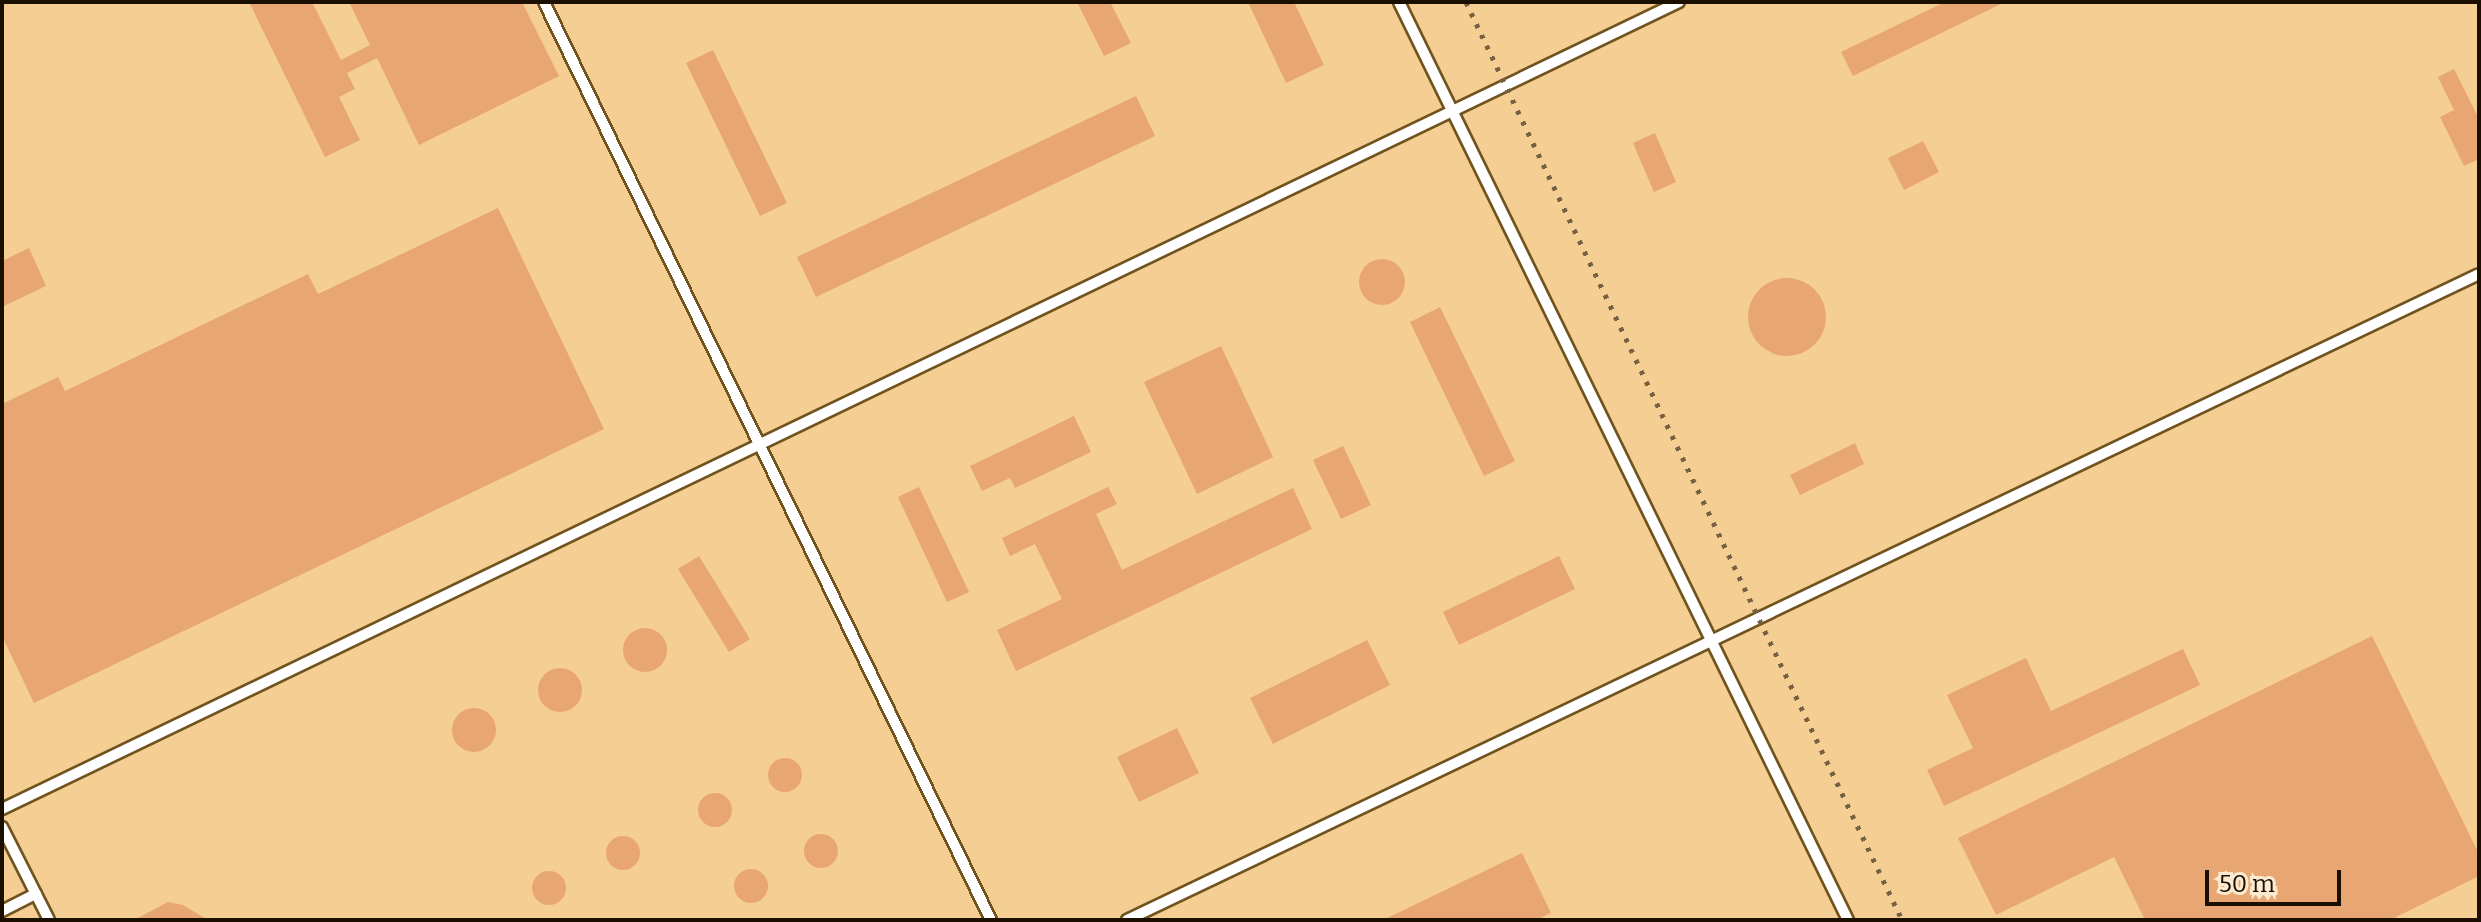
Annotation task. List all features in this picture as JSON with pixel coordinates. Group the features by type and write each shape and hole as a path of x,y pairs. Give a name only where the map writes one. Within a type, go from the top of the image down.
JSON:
{"lane":[{"path":"544,2 991,920"},
{"path":"1399,2 1848,920"},
{"path":"2,809 1679,2"},
{"path":"1127,920 2479,274"},
{"path":"2,827 49,920"},
{"path":"2,911 36,894"}],"shaded area":[{"path":"2,2 2479,2 2479,920 2,920"}],"building":[{"path":"249,2 312,2 341,60 370,45 349,2 522,2 559,76 419,145 377,58 347,73 355,89 339,97 360,140 325,157"},
{"path":"1077,2 1110,2 1131,43 1104,56"},
{"path":"1248,2 1294,2 1324,65 1286,83"},
{"path":"1945,2 2005,2 1853,76 1841,52"},
{"path":"713,50 787,203 760,216 686,63"},
{"path":"2454,69 2479,119 2479,159 2464,166 2440,117 2454,110 2438,77"},
{"path":"1136,96 1155,136 816,297 797,257"},
{"path":"1655,133 1676,182 1654,192 1633,143"},
{"path":"1923,141 1939,172 1904,190 1888,158"},
{"path":"498,208 604,429 34,703 2,636 2,404 58,377 65,391 308,274 318,294"},
{"path":"29,248 46,286 2,307 2,261"},
{"path":"1382,259 1399,265 1405,282 1399,299 1382,305 1365,299 1359,282 1365,265"},
{"path":"1787,278 1802,281 1815,289 1823,302 1826,317 1823,332 1815,345 1802,353 1787,356 1772,353 1759,345 1751,332 1748,317 1751,302 1759,289 1772,281"},
{"path":"1440,307 1515,461 1484,476 1410,322"},
{"path":"1221,346 1273,457 1197,494 1144,382"},
{"path":"1074,416 1091,452 1015,488 1010,478 982,491 970,466"},
{"path":"1855,443 1864,464 1800,495 1790,475"},
{"path":"1343,446 1371,505 1341,519 1313,460"},
{"path":"919,487 969,592 947,602 898,497"},
{"path":"1108,487 1117,504 1096,514 1122,570 1293,488 1312,529 1016,671 997,630 1062,599 1035,544 1010,556 1002,538"},
{"path":"699,556 750,639 729,652 678,569"},
{"path":"1559,556 1575,589 1459,645 1443,612"},
{"path":"645,628 661,634 667,650 661,666 645,672 629,666 623,650 629,634"},
{"path":"2372,636 2479,854 2479,876 2390,920 2145,920 2114,857 1996,915 1958,838"},
{"path":"1367,640 1390,685 1273,744 1250,698"},
{"path":"2183,649 2200,685 1944,806 1927,770 1973,748 1947,695 2026,658 2051,711"},
{"path":"560,668 576,674 582,690 576,706 560,712 544,706 538,690 544,674"},
{"path":"474,708 490,714 496,730 490,746 474,752 458,746 452,730 458,714"},
{"path":"1177,728 1199,773 1139,802 1117,757"},
{"path":"785,758 797,763 802,775 797,787 785,792 773,787 768,775 773,763"},
{"path":"715,793 727,798 732,810 727,822 715,827 703,822 698,810 703,798"},
{"path":"821,834 833,839 838,851 833,863 821,868 809,863 804,851 809,839"},
{"path":"623,836 635,841 640,853 635,865 623,870 611,865 606,853 611,841"},
{"path":"1522,853 1551,913 1536,920 1383,920"},
{"path":"751,869 763,874 768,886 763,898 751,903 739,898 734,886 739,874"},
{"path":"549,871 561,876 566,888 561,900 549,905 537,900 532,888 537,876"},
{"path":"168,902 183,905 208,920 134,920"}],"railway":[{"path":"1466,2 1902,920"}]}
